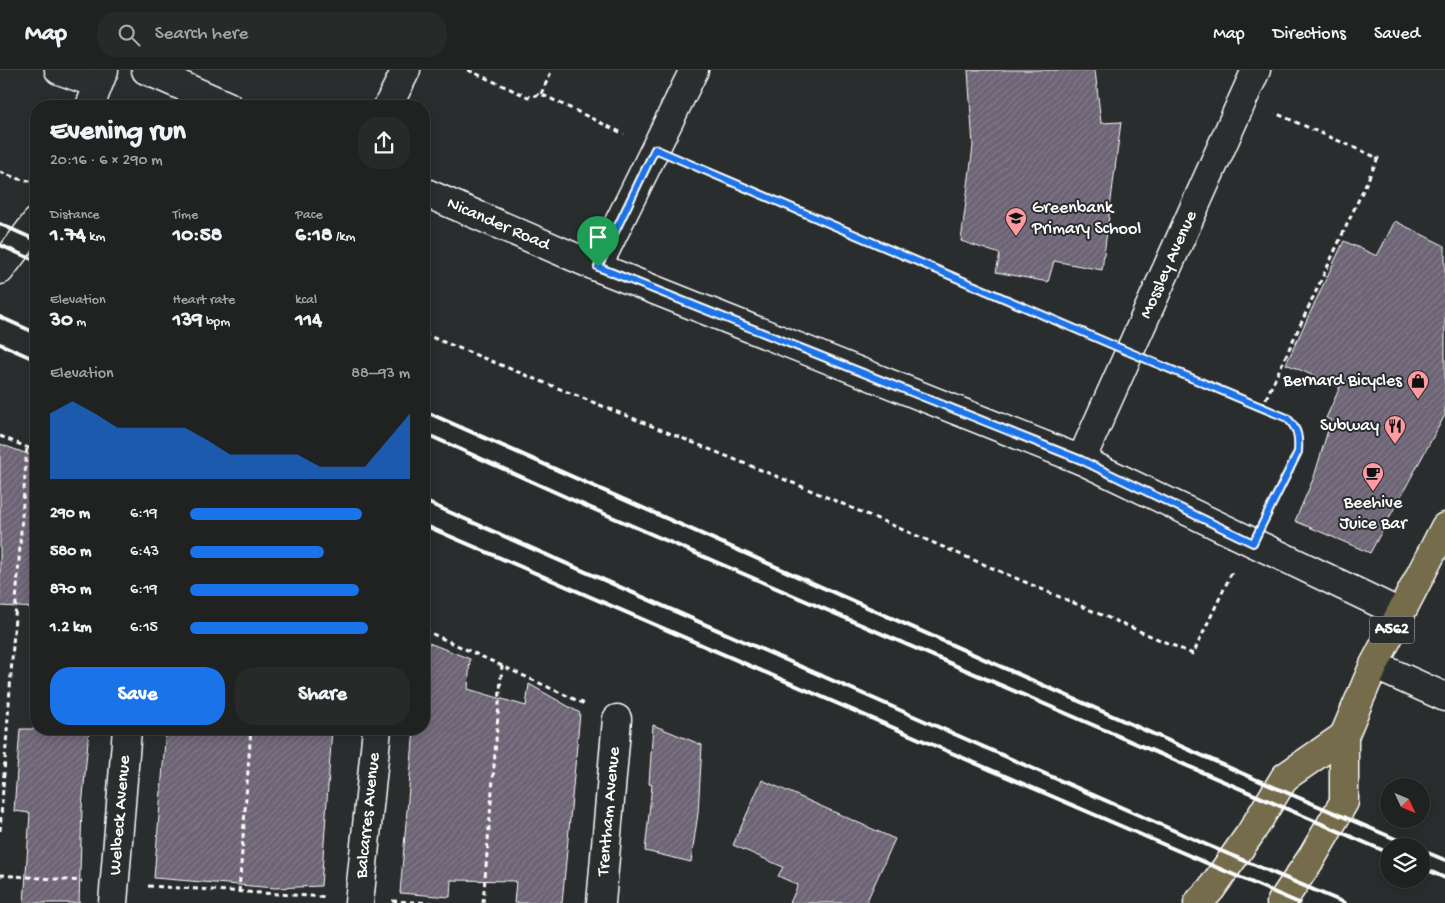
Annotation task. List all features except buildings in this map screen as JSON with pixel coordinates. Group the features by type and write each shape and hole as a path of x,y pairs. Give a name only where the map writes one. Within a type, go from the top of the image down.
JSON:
{"highway":[{"name":"A562","path":"1281,903 1312,857 1344,802 1344,736 1374,665 1445,527"},
{"path":"1198,903 1211,889 1250,834 1285,777 1344,736"}],"street":[{"path":"59,70 81,78 91,70"},
{"path":"92,100 104,70"},
{"path":"146,70 214,100"},
{"path":"391,100 406,70"},
{"path":"598,267 694,70"},
{"name":"Mossley Avenue","path":"1081,460 1256,70"},
{"name":"Nicander Road","path":"430,195 598,267 1081,460 1400,613"},
{"path":"0,270 30,230"},
{"path":"1374,665 1445,697"},
{"name":"Trentham Avenue","path":"601,903 617,719"},
{"name":"Welbeck Avenue","path":"114,893 127,735"},
{"name":"Balcarres Avenue","path":"359,901 376,735"}],"path":[{"path":"430,336 803,487 1193,654 1250,541 1298,452 1299,438 1295,426 1287,418 655,149 541,94 528,97 468,70"},
{"path":"541,94 552,70"},
{"path":"1243,99 1378,158 1262,407"},
{"path":"0,172 30,181"},
{"path":"0,436 30,447"},
{"path":"0,831 27,446"},
{"path":"430,633 617,719"},
{"path":"483,903 502,666"},
{"path":"239,892 251,735"},
{"path":"0,875 114,893 239,892 359,901 433,903"}],"railway":[{"path":"0,224 30,237"},
{"path":"0,245 30,258"},
{"path":"0,317 30,330"},
{"path":"0,344 30,357"},
{"path":"430,414 1255,779 1393,838"},
{"path":"430,436 577,502 1380,849"},
{"path":"430,504 1207,845 1345,903"},
{"path":"430,528 1299,903"},
{"path":"1430,854 1445,860"},
{"path":"1430,871 1445,878"}],"place":[{"name":"Greenbank Primary School","path":"1016,237"},
{"name":"Bernard Bicycles","path":"1418,400"},
{"name":"Subway","path":"1395,445"},
{"name":"Beehive Juice Bar","path":"1373,492"}],"route":[{"path":"655,149 1287,418 1295,426 1299,438 1298,452 1253,543 1081,460 598,267 655,149"}]}
